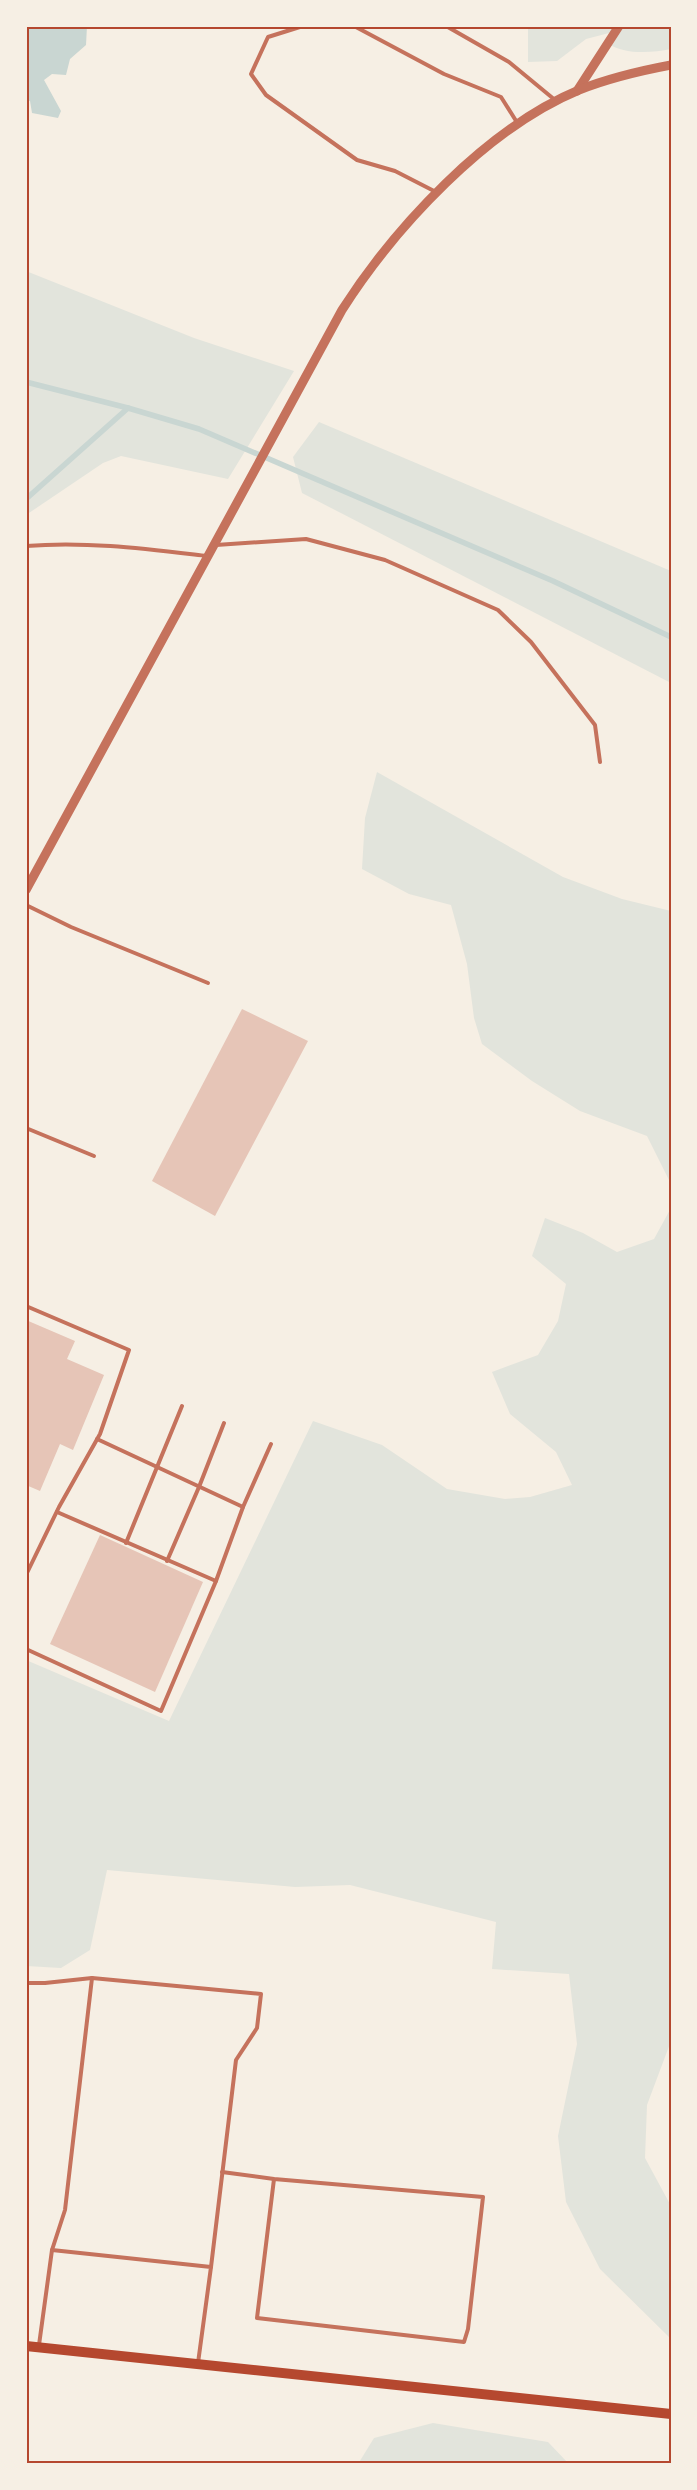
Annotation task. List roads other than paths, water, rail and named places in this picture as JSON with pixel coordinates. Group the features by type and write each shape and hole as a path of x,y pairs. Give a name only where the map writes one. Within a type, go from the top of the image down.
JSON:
{"main road":[{"path":"26,2346 671,2414"}],"street":[{"path":"577,91 618,26"},
{"path":"26,890 245,492 342,310 363,276 436,192 477,155 518,124 577,91 615,77 671,65"}],"lane":[{"path":"304,26 268,37 251,74 266,95 357,160 395,171 436,192"},
{"path":"354,26 444,74 501,97 518,124"},
{"path":"446,26 509,62 557,102"},
{"path":"216,545 306,540 385,560 498,610 532,642 589,717 594,725 600,762"},
{"path":"26,546 53,544 116,546 209,556"},
{"path":"26,905 71,927 208,983"},
{"path":"26,1128 94,1156"},
{"path":"26,1306 129,1350 97,1439 57,1512 26,1575"},
{"path":"126,1543 182,1406"},
{"path":"167,1560 199,1487 224,1423"},
{"path":"97,1439 243,1508"},
{"path":"26,1649 161,1711 216,1581 243,1508 271,1444"},
{"path":"57,1512 216,1581"},
{"path":"38,2347 52,2250 65,2210 92,1978"},
{"path":"26,1982 45,1983 92,1978 261,1994 257,2028 236,2060 198,2365"},
{"path":"222,2172 274,2179 483,2197 468,2329 464,2342 257,2318 274,2179"},
{"path":"52,2250 211,2267"}],"waterway":[{"path":"26,382 128,408"},
{"path":"26,499 128,408 199,429 553,581 671,637"}]}
